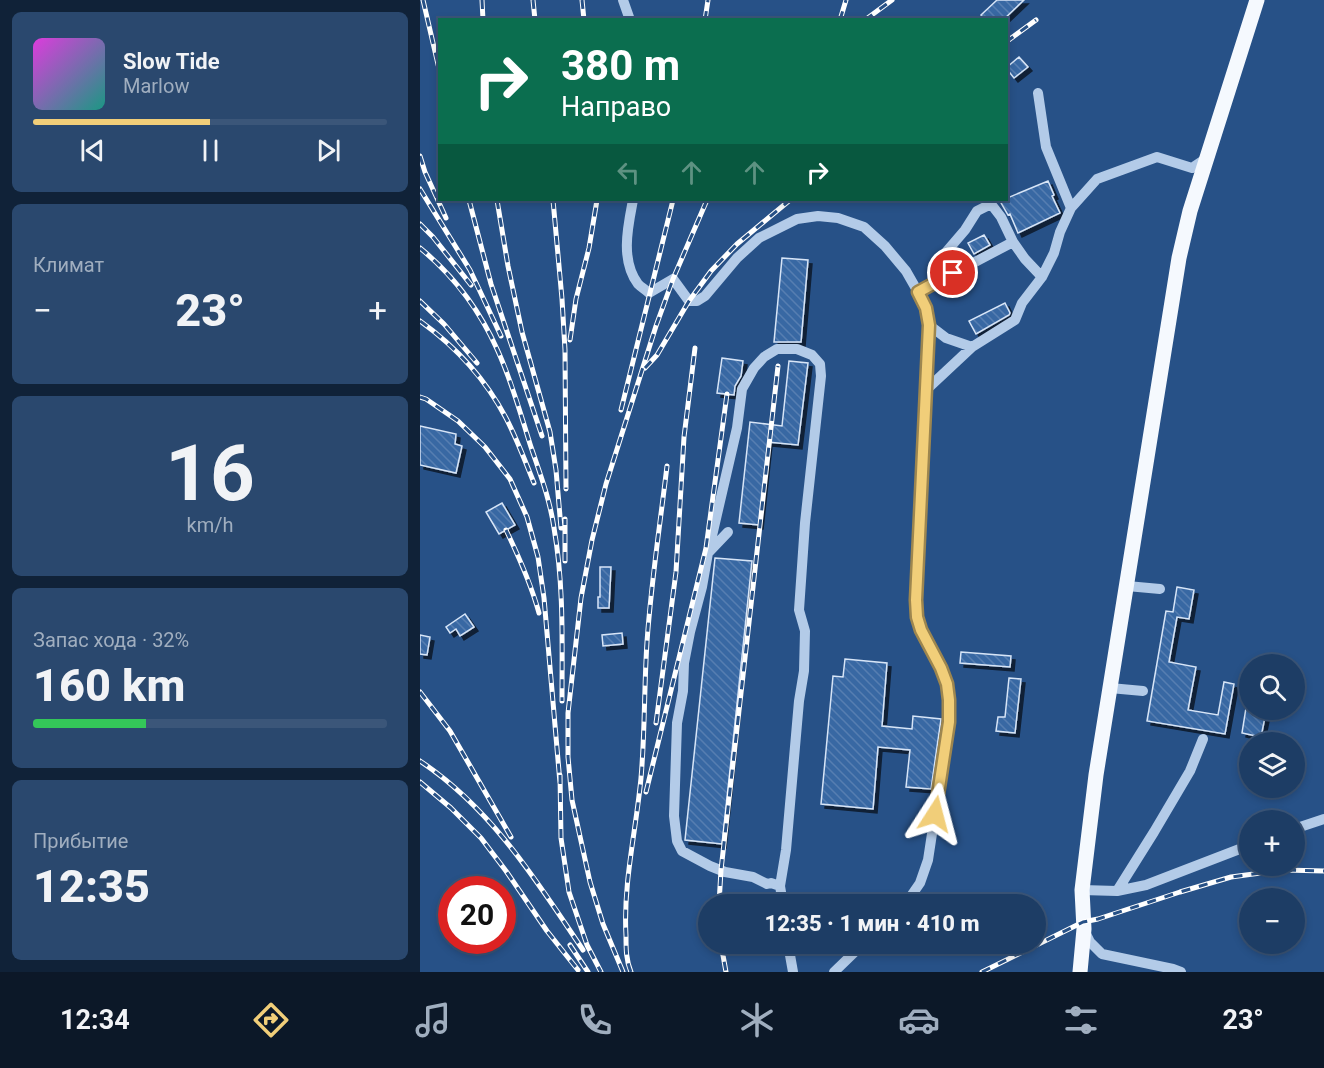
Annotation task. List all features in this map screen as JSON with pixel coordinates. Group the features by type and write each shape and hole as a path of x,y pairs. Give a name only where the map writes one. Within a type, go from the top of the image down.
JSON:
{"main road":[{"path":"1080,972 1084,929 1082,890 1096,775 1179,258 1190,211 1257,0"}],"street":[{"path":"623,0 629,18"},
{"path":"1038,93 1046,147 1071,208"},
{"path":"926,390 972,347 1015,320 1022,303 1042,278 1071,208 1097,179 1157,157 1192,168 1207,158"},
{"path":"633,201 628,226 628,261 639,285 649,293 673,279 689,301 697,301 705,296 759,238 797,219 818,216 838,218 864,227 885,246 906,271 926,308 929,325 916,600 917,617 921,630 947,684 949,722 928,860 920,883 912,894"},
{"path":"933,283 938,267 947,251 977,211 991,204 1001,217 1013,242 1042,278"},
{"path":"918,292 1013,242"},
{"path":"929,325 946,338 972,347"},
{"path":"780,886 767,884 753,877 724,872 682,851 677,841 674,816 677,723 683,691 684,663 736,428 742,389 754,368 764,357 777,350 797,349 812,355 820,364 821,376 805,523 799,610 805,630 804,671 799,701 786,850 780,886 781,894"},
{"path":"708,553 728,532"},
{"path":"1127,586 1160,589"},
{"path":"1110,687 1143,691"},
{"path":"1117,891 1190,771 1203,739"},
{"path":"1305,825 1324,819"},
{"path":"1082,890 1117,891 1150,884 1239,849"},
{"path":"1084,929 1090,942 1102,954 1181,972"},
{"path":"790,954 793,972"},
{"path":"834,972 853,954"}],"building":[{"path":"997,0 1024,0 1005,18 984,18 981,15"},
{"path":"1019,57 1028,67 1014,78 1008,70 1008,66"},
{"path":"1048,181 1060,213 1018,233 1010,214 1008,215 1000,201 1008,201 1008,198"},
{"path":"984,235 990,245 974,254 968,243"},
{"path":"782,258 808,260 801,342 774,342"},
{"path":"1005,303 1009,315 976,334 969,321"},
{"path":"722,358 743,361 741,376 735,386 734,395 717,393"},
{"path":"789,361 808,363 798,445 768,442 759,525 739,523 750,422 782,426"},
{"path":"420,426 456,434 455,444 462,446 456,473 420,465"},
{"path":"502,503 515,525 499,534 486,512"},
{"path":"715,558 752,561 722,844 685,840"},
{"path":"600,567 611,567 609,608 598,608"},
{"path":"1177,587 1194,590 1189,619 1177,617 1169,662 1196,667 1188,710 1218,715 1224,682 1234,684 1225,734 1147,721 1166,611 1173,612"},
{"path":"465,614 474,627 460,636 456,629 450,633 446,627"},
{"path":"622,633 623,644 603,646 602,635"},
{"path":"420,635 430,637 427,655 420,654"},
{"path":"961,652 1011,656 1010,667 960,663"},
{"path":"845,659 887,663 882,726 912,729 913,716 941,719 931,789 906,787 910,750 878,747 873,809 821,804 833,676 843,677"},
{"path":"1009,678 1021,679 1015,733 996,731 998,717 1005,717"},
{"path":"1244,720 1264,720 1262,732 1242,732"}],"railway":[{"path":"423,0 438,64"},
{"path":"482,0 483,18"},
{"path":"533,0 535,18"},
{"path":"582,0 584,18"},
{"path":"705,18 708,0"},
{"path":"841,18 846,0"},
{"path":"868,18 892,0"},
{"path":"1008,41 1036,20"},
{"path":"420,156 438,200"},
{"path":"420,189 470,270 501,336"},
{"path":"438,201 446,218"},
{"path":"469,201 491,284 542,436"},
{"path":"497,201 522,332 550,432 561,528"},
{"path":"553,201 565,350 566,489"},
{"path":"570,340 576,299 589,248 597,201"},
{"path":"621,410 673,201"},
{"path":"623,972 603,924 590,882 572,800 568,757 568,713 581,598 606,484 656,326 673,279 707,201"},
{"path":"645,368 657,355 689,301 711,271 737,244 789,201"},
{"path":"420,224 471,285"},
{"path":"420,248 444,270 464,294 490,335 511,384 544,485 552,517 559,571 562,614 562,701"},
{"path":"420,301 444,324 477,363"},
{"path":"420,321 445,341 469,365 489,390 510,426 534,483"},
{"path":"656,723 676,572 684,437 695,348"},
{"path":"720,894 778,366"},
{"path":"646,792 706,548 727,394"},
{"path":"420,397 458,421 485,447 510,479 527,517 538,557 544,598 560,783"},
{"path":"631,972 626,950 626,896 641,778 649,620 667,466"},
{"path":"565,519 565,561"},
{"path":"506,530 539,613"},
{"path":"420,692 450,731 511,837"},
{"path":"420,761 469,801 490,823 529,872 583,950"},
{"path":"560,775 561,838 569,892 587,945 601,972"},
{"path":"420,782 451,808 481,838 547,931 578,970"},
{"path":"982,972 1083,922 1180,892 1231,877 1284,870 1324,871"},
{"path":"570,945 588,972"},
{"path":"723,954 726,972"}],"route":[{"path":"935,814 949,722 949,700 947,684 941,668 921,630 917,617 929,325 926,308 918,292 953,273"}]}
